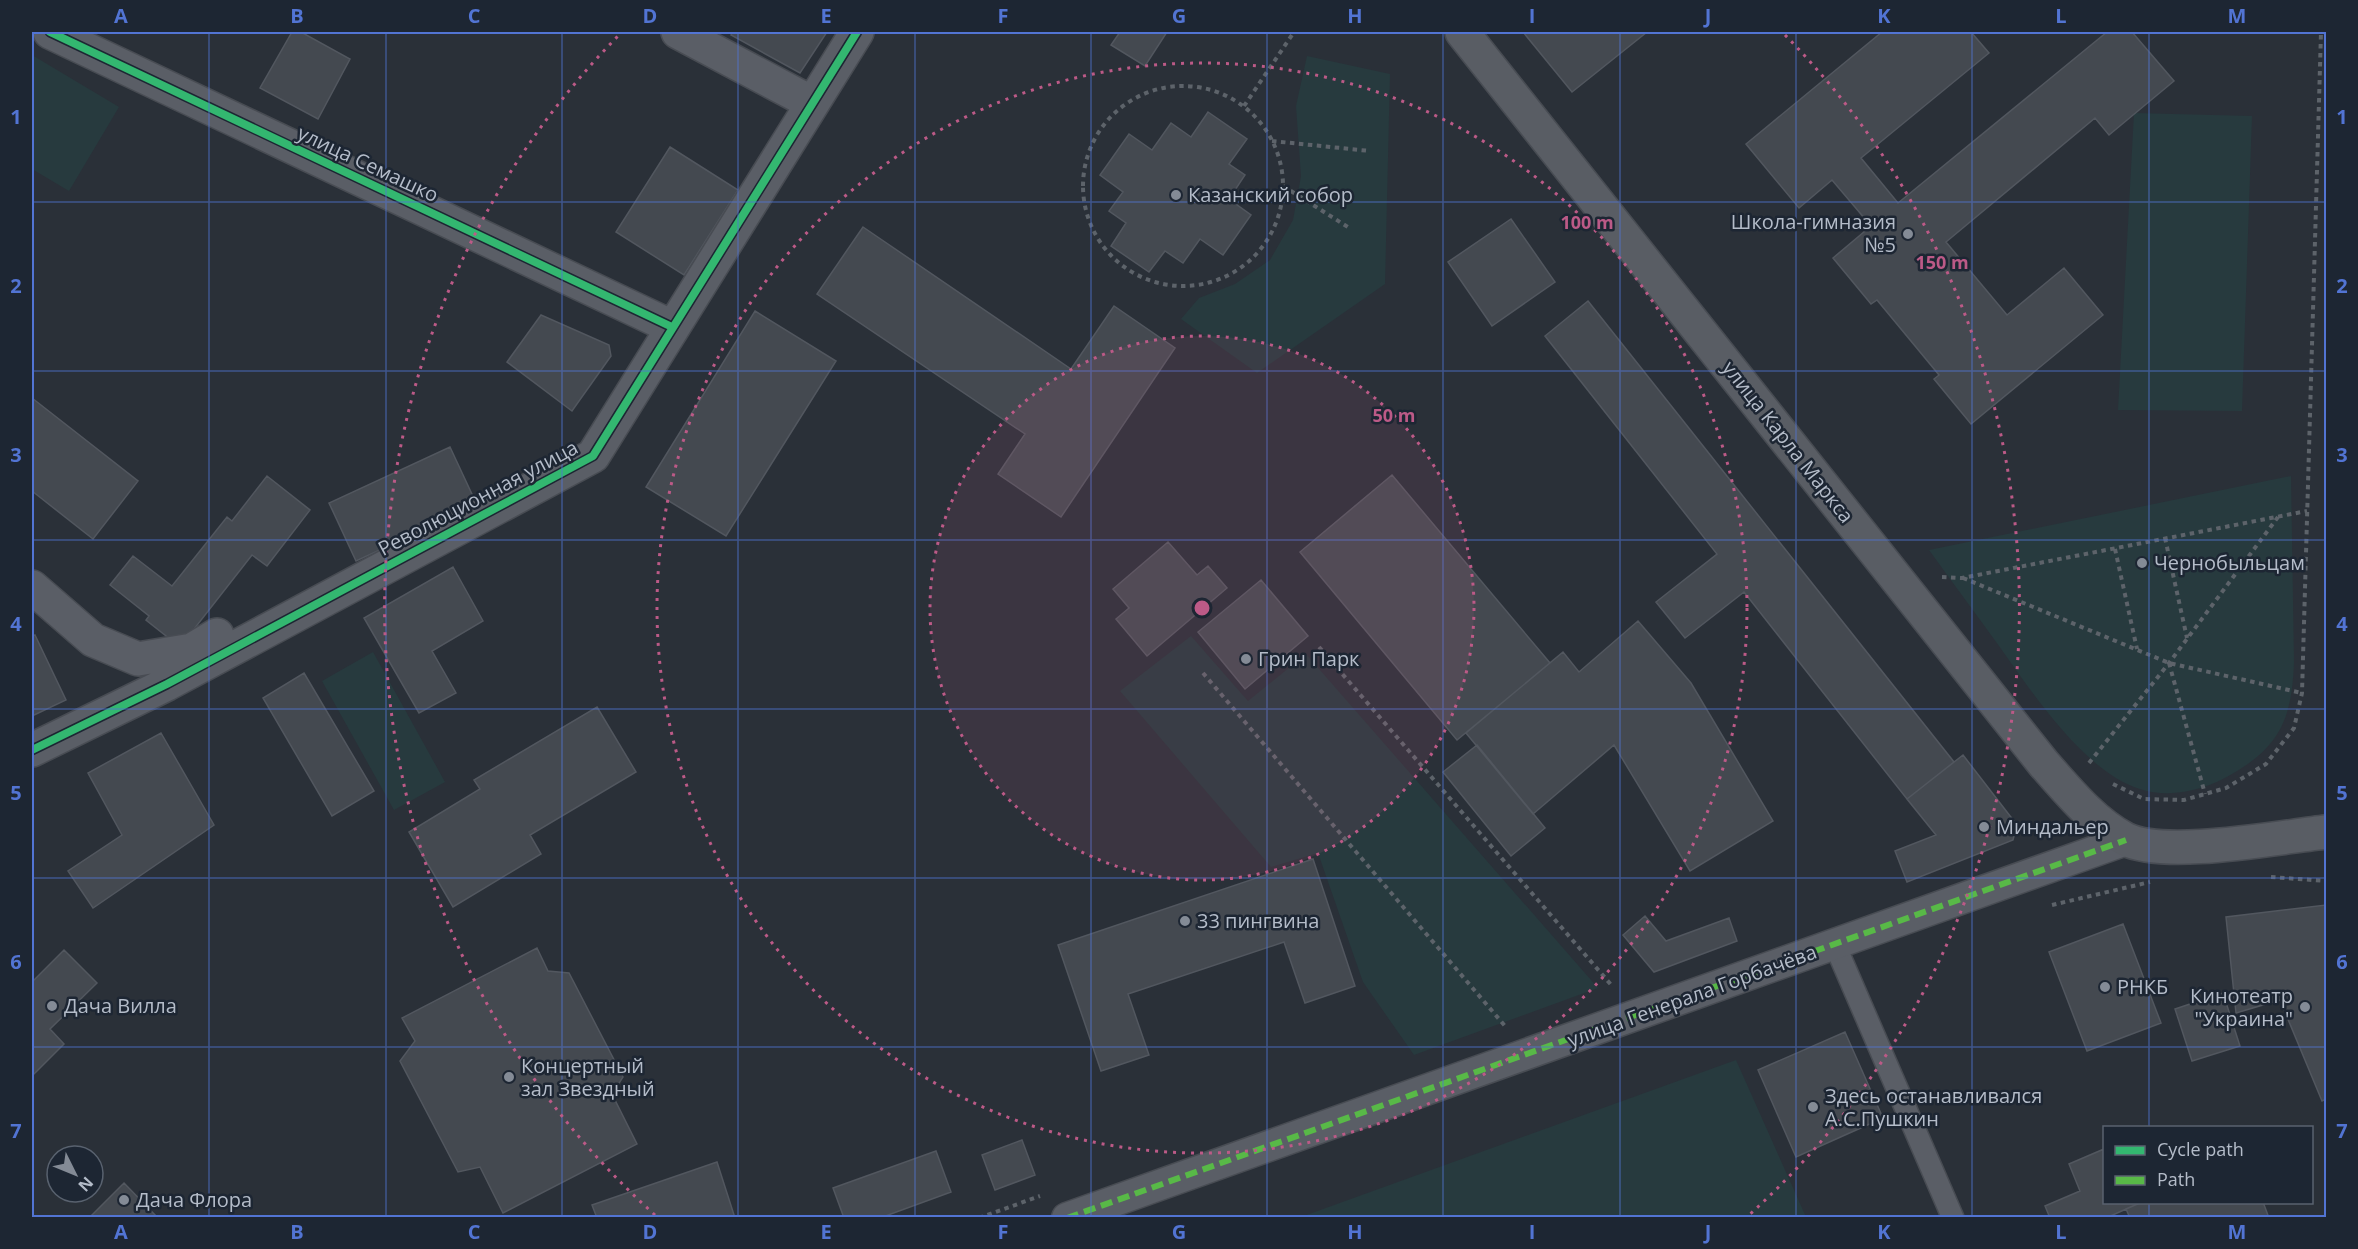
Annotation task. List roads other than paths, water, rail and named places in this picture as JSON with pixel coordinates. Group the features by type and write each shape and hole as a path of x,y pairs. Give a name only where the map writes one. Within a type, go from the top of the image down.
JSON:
{"main road":[{"name":"улица Карла Маркса","path":"1462,32 2044,764 2096,819 2126,840"},
{"path":"2126,840 2162,847 2202,847 2326,832"}],"street":[{"name":"улица Семашко","path":"50,32 672,327"},
{"path":"678,32 812,103"},
{"name":"Революционная улица","path":"32,750 167,684 593,456 857,32"},
{"path":"32,587 93,640 138,659 192,650 249,616 295,615"},
{"name":"улица Генерала Горбачёва","path":"1067,1218 2126,840"}],"lane":[{"path":"1835,945 1953,1218"}],"place":[{"name":"Казанский собор","path":"1176,195"},
{"name":"Школа-гимназия №5","path":"1908,234"},
{"name":"Чернобыльцам","path":"2142,563"},
{"name":"Грин Парк","path":"1246,659"},
{"name":"Миндальер","path":"1984,827"},
{"name":"33 пингвина","path":"1185,921"},
{"name":"РНКБ","path":"2105,987"},
{"name":"Дача Вилла","path":"52,1006"},
{"name":"Кинотеатр \"Украина\"","path":"2305,1007"},
{"name":"Концертный зал Звездный","path":"509,1077"},
{"name":"Здесь останавливался А.С.Пушкин","path":"1813,1107"},
{"name":"Дача Флора","path":"124,1200"}]}
